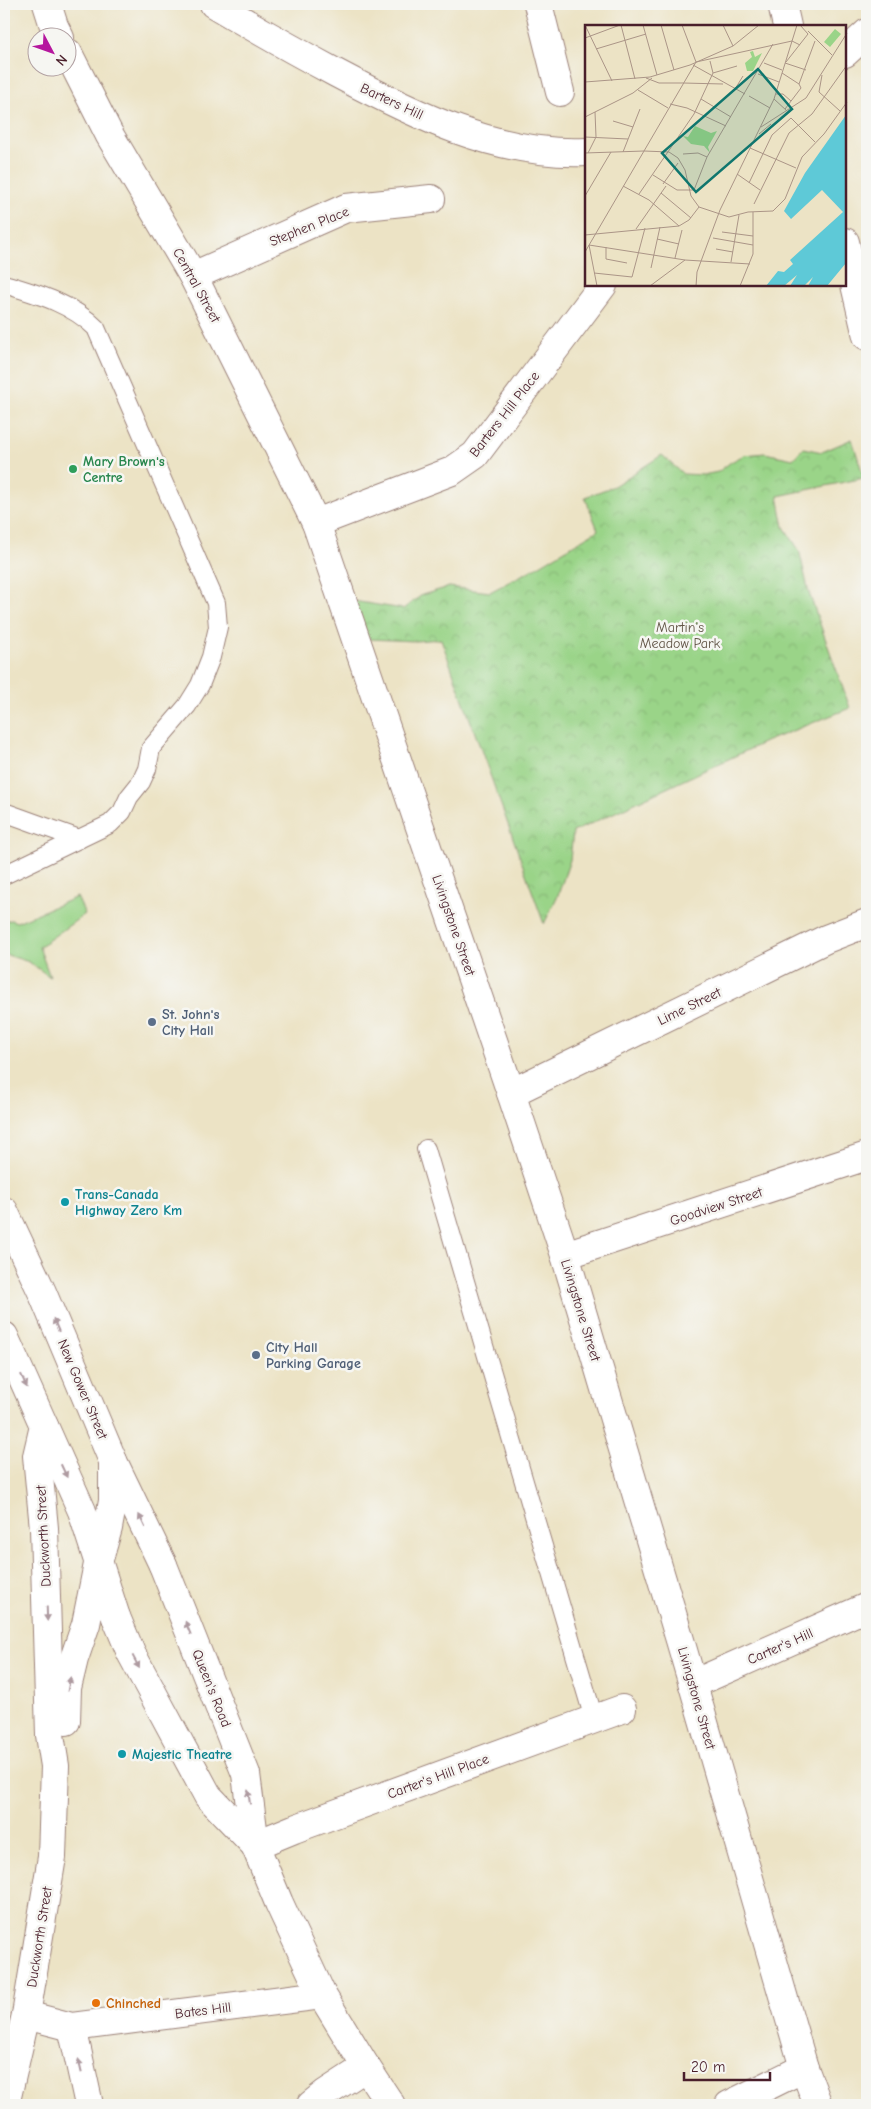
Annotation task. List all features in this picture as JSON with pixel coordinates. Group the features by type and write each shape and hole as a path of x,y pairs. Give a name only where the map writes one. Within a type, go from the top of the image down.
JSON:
{"street":[{"path":"47,4 55,28"},
{"name":"Barters Hill","path":"214,4 270,38 394,104 493,142 529,150 564,153 585,152"},
{"path":"538,4 560,92"},
{"path":"782,4 787,25"},
{"path":"846,52 867,33"},
{"name":"Central Street","path":"78,73 109,134 193,276 316,523"},
{"name":"Stephen Place","path":"193,276 346,208 431,199"},
{"path":"846,246 867,336"},
{"name":"Barters Hill Place","path":"316,523 452,471 474,455 602,286"},
{"name":"Livingstone Street","path":"316,523 512,1093 564,1255 693,1684 804,2068 818,2105"},
{"name":"Lime Street","path":"512,1093 826,939 867,923"},
{"name":"Goodview Street","path":"564,1255 867,1156"},
{"name":"New Gower Street","path":"4,1211 42,1292 113,1461 163,1565"},
{"path":"4,1336 82,1511 99,1559 116,1618 131,1653 208,1796 255,1845 279,1903 322,1995 391,2105"},
{"name":"Duckworth Street","path":"5,2105 26,2015 52,1857 55,1766 50,1735 44,1528 38,1456 44,1426"},
{"name":"Duckworth Street","path":"55,1766 65,1726 67,1688 74,1659 86,1624 99,1559 108,1528 113,1501 113,1461"},
{"name":"Queen's Road","path":"163,1565 246,1774 255,1845"},
{"name":"Carter's Hill","path":"693,1684 867,1607"},
{"name":"Carter's Hill Place","path":"255,1845 304,1825 622,1709"},
{"name":"Bates Hill","path":"26,2015 72,2027 322,1995"},
{"path":"72,2027 89,2105"},
{"path":"311,2105 366,2067"},
{"path":"729,2105 804,2068"}],"lane":[{"path":"4,284 70,308 83,315 96,328 216,604 218,627 211,657 200,685 187,706 151,748 147,770 122,812 110,824 4,875"},
{"path":"4,812 79,839"},
{"path":"426,1149 594,1720"}],"green space":[{"name":"Martin's Meadow Park","path":"852,439 864,478 778,496 784,527 799,550 809,593 850,708 767,741 573,832 570,860 558,895 544,924 441,639 416,641 367,639 347,600 403,609 422,595 449,587 490,592 535,568 598,530 585,497 614,486 662,455 683,474 703,475 718,472 744,455 765,453 793,459 803,448 822,452"},
{"path":"77,897 85,914 39,947 50,977 29,962 4,954 4,921 11,920 17,922"}],"place":[{"name":"Mary Brown's Centre","path":"73,469"},
{"name":"St. John's City Hall","path":"152,1022"},
{"name":"Trans-Canada Highway Zero Km","path":"65,1202"},
{"name":"City Hall Parking Garage","path":"256,1355"},
{"name":"Majestic Theatre","path":"122,1754"},
{"name":"Chinched","path":"96,2003"}]}
